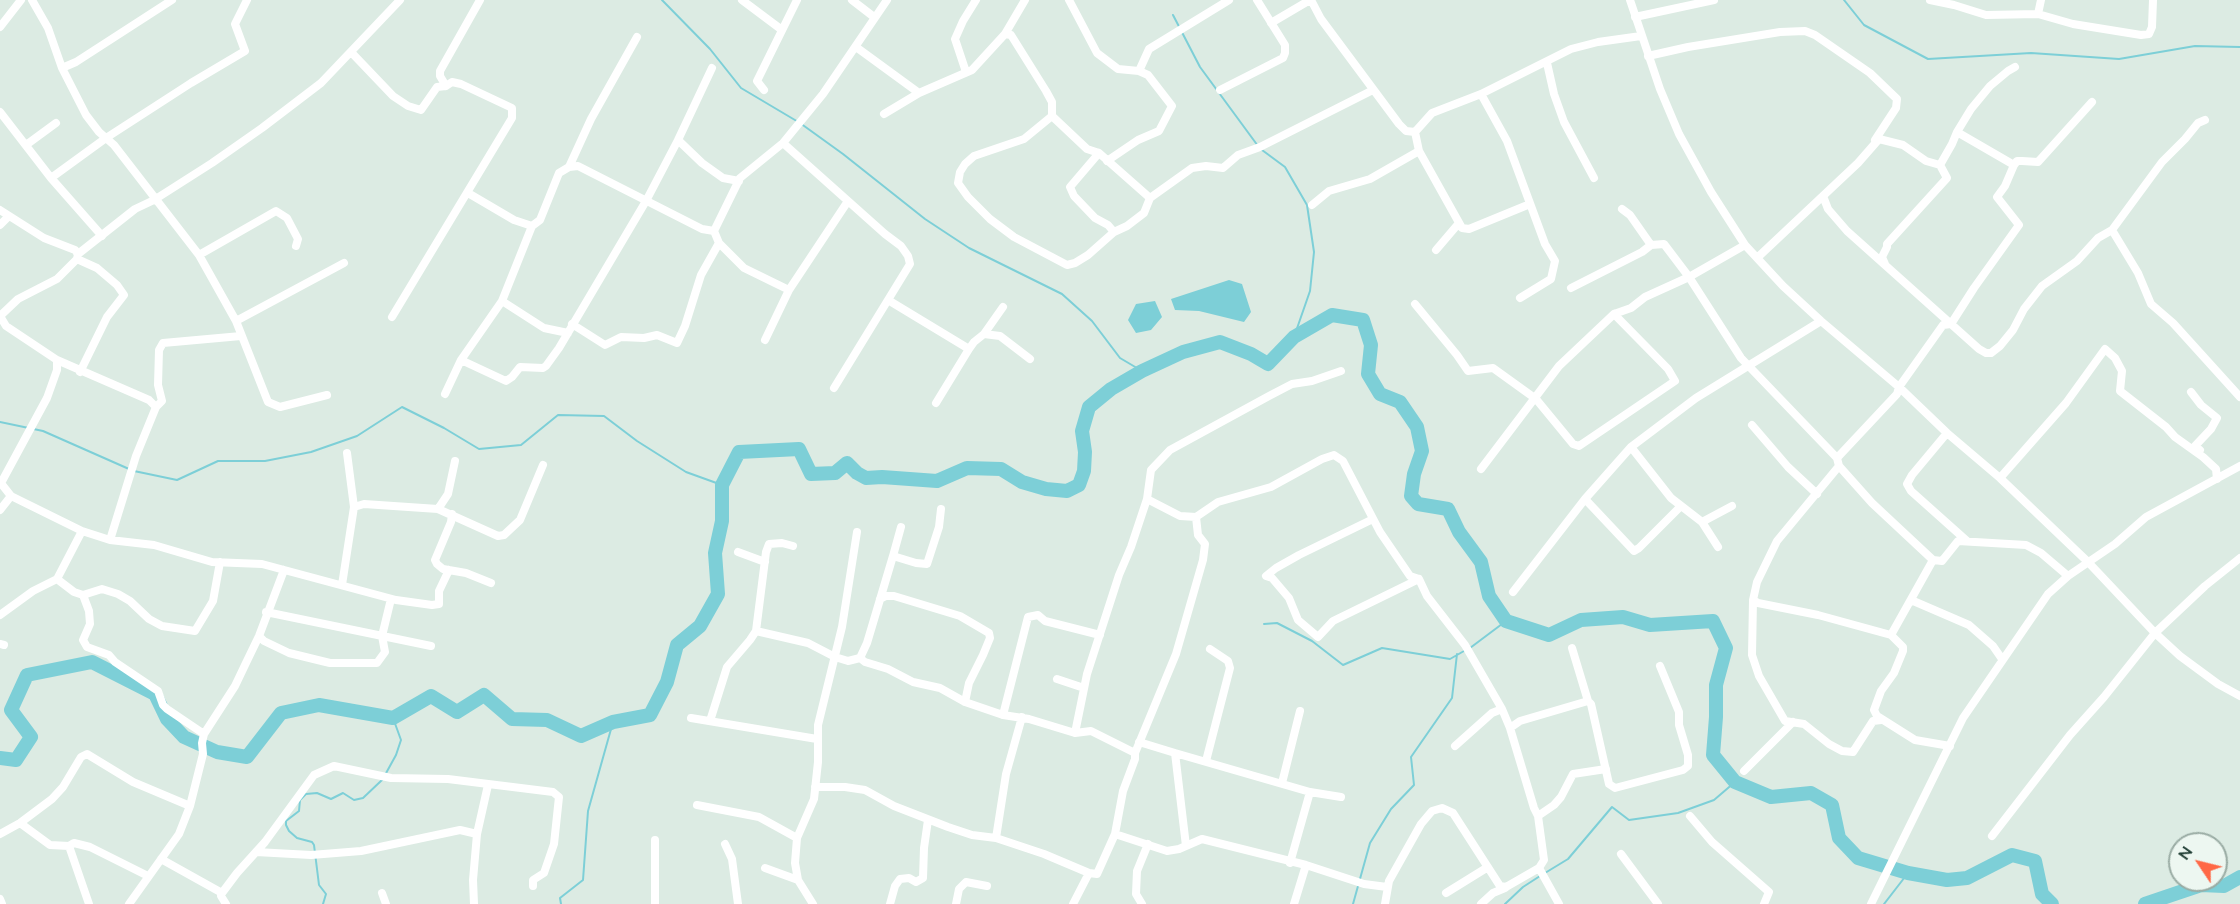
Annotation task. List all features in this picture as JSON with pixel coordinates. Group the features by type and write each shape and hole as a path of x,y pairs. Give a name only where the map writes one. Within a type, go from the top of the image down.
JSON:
{"street":[{"path":"0,27 21,0"},
{"path":"32,0 48,28 62,68 86,115 114,145 154,200 199,255 236,321 268,402 280,407 327,395"},
{"path":"62,68 76,62 172,0"},
{"path":"51,178 106,138 245,51 235,24 246,0"},
{"path":"156,407 149,400 80,372 57,360 6,326 0,316 18,299 57,279 78,256 135,209 154,200 262,128 321,83 400,0"},
{"path":"446,86 440,76 440,70 480,0"},
{"path":"742,0 782,30"},
{"path":"764,90 757,81 797,0"},
{"path":"852,0 874,17"},
{"path":"789,290 744,268 719,243 714,231 739,181 766,155 783,143 823,94 887,0"},
{"path":"966,72 955,39 976,0"},
{"path":"884,114 919,93 972,70 1005,34 1025,0"},
{"path":"1069,0 1097,53 1118,69 1139,71 1148,75 1172,106 1159,131 1138,140 1107,161"},
{"path":"1139,71 1149,49 1229,0"},
{"path":"1220,90 1283,58 1285,45 1257,0"},
{"path":"1271,23 1311,0 1321,19 1399,124 1406,131 1415,132"},
{"path":"1630,0 1648,56 1679,134 1711,192 1745,245 1783,286 1821,321 1899,387 1947,433 2000,478 2088,562 2180,656 2218,684 2240,696"},
{"path":"1635,17 1714,0"},
{"path":"1930,0 1995,16 2038,14 2073,24 2141,35 2149,34 2152,27 2153,0"},
{"path":"2038,14 2041,0"},
{"path":"1648,56 1780,32 1805,31 1815,35 1870,73 1897,99 1896,108 1870,149"},
{"path":"1005,34 1011,35 1046,91 1052,102 1052,117 1087,149 1099,153 1150,198"},
{"path":"1415,132 1432,113 1481,94 1547,63 1570,49 1598,42 1641,36"},
{"path":"569,167 591,119 637,37"},
{"path":"856,47 919,93"},
{"path":"351,52 393,96 408,106 421,110 437,87 446,86 452,82 512,108 512,118 392,317"},
{"path":"1547,63 1554,94 1564,122 1594,178"},
{"path":"461,360 506,381 520,368 546,366 646,201 712,68"},
{"path":"1940,165 1971,109 1990,86 2015,68"},
{"path":"1052,117 1024,139 974,156 960,172 958,183 968,197 990,219 1014,237 1067,265 1088,255 1114,232 1127,226 1144,213 1150,198 1192,168 1206,166 1223,168 1238,155 1260,147 1373,90"},
{"path":"1481,94 1507,141 1545,244 1555,261 1551,279 1520,298"},
{"path":"1951,324 2019,225 1997,197 2006,186 2014,165 2017,161 2038,162 2092,102"},
{"path":"0,112 51,178 102,236"},
{"path":"1823,196 1828,209 1847,231 1979,349 1991,353 2013,330 2024,309 2042,286 2077,261 2098,238 2112,230 2162,162 2198,123 2205,120"},
{"path":"26,145 56,123"},
{"path":"1415,132 1419,151 1462,228 1469,229 1530,204"},
{"path":"1957,132 2014,165"},
{"path":"1757,258 1823,196 1879,138 1903,145 1926,161 1940,165 1947,178 1876,255"},
{"path":"678,140 702,163 723,178 739,181"},
{"path":"783,143 901,246 910,264 834,388"},
{"path":"1312,205 1329,191 1370,178 1419,151"},
{"path":"1099,153 1070,187 1074,196 1095,218 1108,225 1114,232"},
{"path":"445,394 461,360 502,301 532,226 540,220 558,173 569,167 578,166 702,229 714,231"},
{"path":"468,193 514,220 532,226"},
{"path":"765,340 789,290 848,201"},
{"path":"1814,204 1828,209"},
{"path":"1622,209 1629,214 1651,245"},
{"path":"0,210 44,238 75,250 78,256 117,285 124,295 107,317 80,372"},
{"path":"199,255 276,211 287,218 298,239 296,246"},
{"path":"0,225 9,216"},
{"path":"1436,250 1459,223"},
{"path":"2112,230 2138,273 2151,304 2173,323 2240,397"},
{"path":"572,324 605,345 621,336 644,338 657,335 677,344 701,275 719,243"},
{"path":"1571,288 1642,252 1651,245 1664,244 1689,277 1741,358 1838,462 1872,503 1934,560 1942,561 1958,541 2026,545 2041,553 2068,576"},
{"path":"1886,266 1882,257 1887,244"},
{"path":"1481,469 1559,366 1614,314 1631,308 1645,297 1689,277 1745,245"},
{"path":"236,321 344,263"},
{"path":"888,300 969,349"},
{"path":"502,301 544,328 568,333"},
{"path":"1415,304 1468,371 1493,368 1536,399 1573,444 1579,446 1676,381 1668,369 1614,314"},
{"path":"936,403 969,349 984,334 1002,307"},
{"path":"1513,592 1585,499 1631,447 1696,398 1821,321"},
{"path":"1950,746 1915,740 1876,719 1853,752 1842,751 1829,744 1804,724 1785,721 1759,676 1752,655 1757,582 1777,541 1817,494 1838,462 1897,394 1899,387 1943,325 1951,324"},
{"path":"984,334 1000,336 1030,359"},
{"path":"110,540 136,456 156,407 162,401 158,385 159,350 163,343 241,336"},
{"path":"2000,478 2066,403 2105,350 2115,358 2122,371 2120,391 2216,469 2217,479"},
{"path":"57,360 57,370 47,398 1,483 10,496 82,531 110,540 154,545 220,562 261,564 392,599 439,604 439,591 449,570"},
{"path":"1075,733 1084,688 1100,635 1147,499 1151,470 1170,450 1292,384 1312,381 1341,371"},
{"path":"2191,392 2201,405 2217,418 2211,429 2194,446 2211,459 2206,461"},
{"path":"1752,425 1788,467 1817,494"},
{"path":"1947,433 1907,484 1911,491 1966,541"},
{"path":"1631,447 1671,498 1702,522 1718,547"},
{"path":"342,585 354,507 347,453"},
{"path":"1147,499 1180,516 1197,517 1218,502 1270,487 1322,459 1334,455 1343,461 1373,519 1410,576 1419,579 1427,596 1466,648 1502,709 1538,816 1544,860 1542,872 1559,904"},
{"path":"438,509 448,494 455,461"},
{"path":"354,507 364,504 438,509 498,536 504,535 520,520 543,465"},
{"path":"1871,904 1963,718 2048,594 2068,576 2115,544 2146,517 2240,466"},
{"path":"0,510 10,496"},
{"path":"1585,499 1634,551 1681,506"},
{"path":"1702,522 1732,506"},
{"path":"893,556 927,564 939,527 940,509"},
{"path":"452,514 451,522 435,560 443,569 466,573 491,583"},
{"path":"815,787 865,790 894,806 928,820 972,835 996,838 1097,874 1115,834 1123,791 1135,759 1135,753 1176,654 1199,577 1205,544 1198,535 1197,517"},
{"path":"1373,519 1299,555 1266,576 1272,578 1289,598 1298,620 1318,637 1333,621 1419,579"},
{"path":"860,658 867,643 901,527"},
{"path":"0,615 33,591 57,579 82,531"},
{"path":"813,904 798,880 795,863 797,838 814,799 818,762 818,725 835,657 857,532"},
{"path":"710,721 727,667 756,631 769,544 782,543 793,546"},
{"path":"738,552 765,562"},
{"path":"1992,836 2070,735 2155,633 2205,586 2240,558"},
{"path":"1891,634 1934,560"},
{"path":"57,579 74,592 83,595 102,589 118,594 130,601 149,619 162,626 195,631 213,601 220,562"},
{"path":"129,904 179,834 190,806 203,754 204,734 235,686 259,636 266,612 284,570"},
{"path":"83,595 89,611 90,624 83,640 87,646 109,655 158,691 166,709 204,734"},
{"path":"880,599 894,596 960,616 988,633 990,638 969,683 965,702"},
{"path":"259,636 264,641 289,653 330,663 378,663 385,652 382,636 392,599"},
{"path":"1754,600 1758,603 1818,615 1891,634 1903,647 1903,651 1894,673 1881,691 1874,710 1882,721"},
{"path":"1911,600 1969,625 1993,646 2002,659"},
{"path":"266,612 431,646"},
{"path":"1004,715 1028,617 1038,615 1045,621 1100,635"},
{"path":"756,631 808,643 848,661 860,658 913,682 940,688 965,702 1004,715 1022,717 1075,733 1091,731 1135,753"},
{"path":"1572,648 1588,701 1591,704 1609,784 1615,788 1683,770 1688,766 1688,755 1679,725 1679,712 1660,666"},
{"path":"1206,762 1230,668 1228,661 1210,649"},
{"path":"1057,679 1084,688"},
{"path":"1510,728 1520,721 1588,701"},
{"path":"1455,746 1492,713 1502,709"},
{"path":"1282,783 1300,711"},
{"path":"996,838 1006,774 1022,717"},
{"path":"691,718 817,739"},
{"path":"1744,771 1792,722"},
{"path":"1139,742 1310,792 1341,797"},
{"path":"1175,753 1186,846"},
{"path":"0,834 20,823 52,799 63,787 81,757 87,754 133,782 190,806"},
{"path":"226,904 221,896 222,893 314,776 334,766 391,778 448,779 553,792 560,797 554,844 544,873 533,880 533,886"},
{"path":"1538,816 1561,797 1573,774 1606,769"},
{"path":"474,904 473,880 477,834 488,785"},
{"path":"1290,862 1310,792"},
{"path":"697,805 759,817 797,838"},
{"path":"1385,904 1387,887 1421,824 1432,811 1442,808 1453,813 1500,886 1506,887"},
{"path":"1690,816 1712,842 1769,892 1764,904"},
{"path":"890,904 895,886 900,879 909,878 916,882 923,878 928,820"},
{"path":"20,823 50,845 69,846 74,843 90,847 148,876"},
{"path":"256,852 311,855 361,851 460,830 477,834"},
{"path":"1115,834 1167,850 1186,846 1202,839 1306,865 1364,884 1387,887"},
{"path":"654,840 655,904"},
{"path":"725,844 732,859 738,904"},
{"path":"1142,904 1136,894 1137,871 1148,844"},
{"path":"69,846 89,904"},
{"path":"1621,854 1658,904"},
{"path":"161,859 222,893"},
{"path":"1294,904 1306,865"},
{"path":"1446,893 1488,867"},
{"path":"765,868 798,880"},
{"path":"1481,904 1506,887 1542,872"},
{"path":"1072,904 1089,873"},
{"path":"956,904 959,889 966,882 987,886"},
{"path":"382,893 386,904"},
{"path":"0,899 2,904"}],"water":[{"path":"1229,280 1242,284 1251,312 1244,322 1199,311 1175,310 1171,299"},
{"path":"1155,301 1162,317 1151,330 1136,333 1128,320 1136,304"}],"waterway":[{"path":"662,0 710,49 741,88 800,123 925,219 969,248 1062,294 1092,321 1120,358 1142,371"},
{"path":"1844,0 1864,25 1928,59 2031,53 2119,59 2195,46 2240,47"},
{"path":"1173,15 1200,67 1258,146"},
{"path":"1262,150 1285,167 1307,205 1314,252 1310,291 1294,337"},
{"path":"0,758 16,760 31,737 11,710 27,675 92,662 155,694 167,719 184,737 217,752 247,757 281,713 319,705 393,718 431,696 457,712 484,695 512,719 547,720 581,736 613,722 650,715 667,682 677,645 700,626 718,594 715,553 722,521 722,485 739,452 799,449 811,474 835,473 847,463 866,478 937,481 967,468 1001,469 1022,482 1046,489 1067,491 1079,485 1084,471 1085,452 1082,431 1089,407 1111,389 1142,371 1183,352 1220,342 1251,354 1268,364 1294,337 1332,315 1363,320 1371,345 1368,374 1380,394 1400,402 1417,427 1422,451 1414,474 1411,496 1418,504 1448,509 1459,532 1481,562 1489,596 1506,621 1549,635 1581,620 1623,617 1650,625 1713,621 1726,648 1716,685 1713,755 1735,782 1771,797 1811,793 1832,805 1839,838 1858,858 1908,873 1947,880 1967,878 2012,855 2035,861 2042,894 2052,904"},
{"path":"134,471 177,480 218,461 265,461 311,452 357,436 402,407 479,449 521,445 558,415 604,416 637,441 686,472 722,485"},
{"path":"0,422 43,431 129,469"},
{"path":"1470,648 1506,621"},
{"path":"1264,624 1277,623 1312,641 1343,665 1382,648 1450,659 1464,651"},
{"path":"1353,904 1370,843 1391,809 1414,785 1411,757 1452,698 1457,654"},
{"path":"385,775 401,740 393,718"},
{"path":"561,904 560,898 583,880 588,811 613,722"},
{"path":"323,904 326,894 319,885 314,845 312,842 297,838 289,831 286,821 299,811 300,800 306,794 317,793 331,799 343,793 354,800 363,798 382,780"},
{"path":"1545,873 1568,859 1612,807 1629,820 1678,813 1714,800 1735,782"},
{"path":"1884,904 1908,873"},
{"path":"1505,904 1523,887 1540,876"},
{"path":"2145,904 2201,885 2224,886 2240,877"}]}
